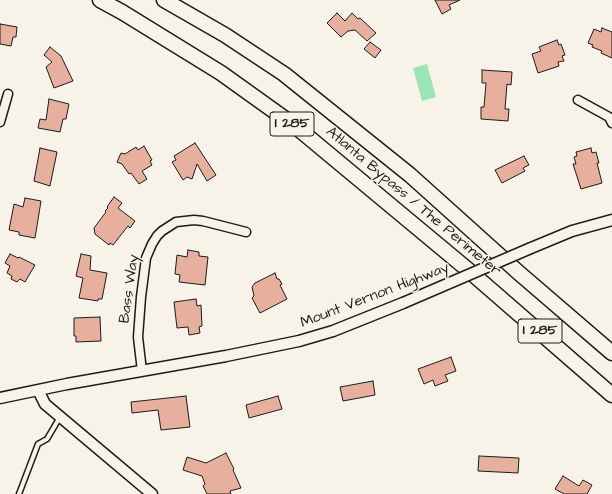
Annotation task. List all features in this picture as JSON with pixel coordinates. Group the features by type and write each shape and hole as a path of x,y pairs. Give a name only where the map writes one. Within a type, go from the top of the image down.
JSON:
{"highway":[{"name":"Atlanta Bypass / The Perimeter","path":"100,0 221,72 295,126 467,269 612,395"},
{"name":"Atlanta Bypass / The Perimeter","path":"164,0 225,35 284,74 410,176 612,353"},
{"path":"545,295 612,341"}],"street":[{"path":"0,122 8,94"},
{"path":"578,100 609,117 612,122"},
{"name":"Bass Way","path":"142,371 138,337 141,297 146,258 157,236 176,222 194,220 246,232"},
{"name":"Mount Vernon Highway","path":"0,398 299,341 333,331 403,303 572,231 612,220"},
{"path":"38,390 46,404 152,494"}],"lane":[{"path":"19,494 38,444 47,439 61,417"}],"green space":[{"path":"427,64 436,97 422,101 413,68"}],"building":[{"path":"435,0 460,0 449,5 451,9 442,14"},
{"path":"337,13 345,21 352,13 358,19 360,18 376,33 367,41 355,30 348,31 341,37 327,23"},
{"path":"0,24 17,27 16,37 13,37 11,46 0,44"},
{"path":"602,28 612,32 612,58 601,53 602,51 592,47 593,45 588,43 594,29 601,32"},
{"path":"557,40 559,45 561,44 565,55 562,56 564,61 558,62 559,66 538,73 532,54 541,51 539,47"},
{"path":"370,42 381,50 375,58 364,49"},
{"path":"50,47 61,56 73,81 54,88 46,67 52,62 44,55"},
{"path":"482,70 512,72 511,85 507,84 505,109 509,109 508,121 481,119 481,107 484,107 486,83 482,83"},
{"path":"49,99 69,104 66,119 63,119 60,132 38,128 40,119 46,120"},
{"path":"195,143 216,175 207,181 197,164 192,179 187,177 183,180 172,162 176,160 174,156"},
{"path":"144,146 152,160 150,161 152,165 142,171 147,179 139,184 122,164 117,162 121,153 125,154 136,147 138,150"},
{"path":"40,148 57,152 50,186 34,181"},
{"path":"591,148 592,153 596,152 602,183 581,189 573,164 576,164 574,157 577,156 576,152"},
{"path":"524,156 529,165 523,168 525,171 502,183 495,170"},
{"path":"114,197 122,203 118,208 135,221 130,228 128,226 113,245 110,243 109,245 95,234 94,228 106,212 107,207"},
{"path":"25,198 41,201 35,238 19,235 19,232 9,230 14,204 23,207"},
{"path":"188,250 199,252 199,256 208,257 205,285 179,282 180,275 175,274 177,255 187,257"},
{"path":"10,254 35,265 25,282 20,279 17,282 11,279 12,276 7,273 10,266 5,263"},
{"path":"81,254 91,256 90,270 107,273 102,299 98,299 98,301 79,298 83,278 76,276"},
{"path":"275,273 277,279 279,279 282,284 280,285 287,299 260,313 252,298 254,296 252,287 255,283"},
{"path":"196,299 197,306 201,305 202,326 199,327 200,333 189,335 188,327 177,328 174,302"},
{"path":"100,317 101,341 76,342 76,336 74,336 74,318"},
{"path":"451,357 456,371 445,375 448,381 435,386 433,380 424,384 418,369"},
{"path":"373,381 375,395 343,401 340,387"},
{"path":"186,396 190,427 161,430 158,410 132,413 131,402"},
{"path":"278,396 282,409 249,418 246,405"},
{"path":"226,453 241,488 230,491 231,494 207,494 203,486 205,484 202,476 183,470 187,457 206,463"},
{"path":"479,456 519,458 518,473 478,471"},
{"path":"563,476 579,486 583,480 592,485 587,494 564,494 555,489"}]}
